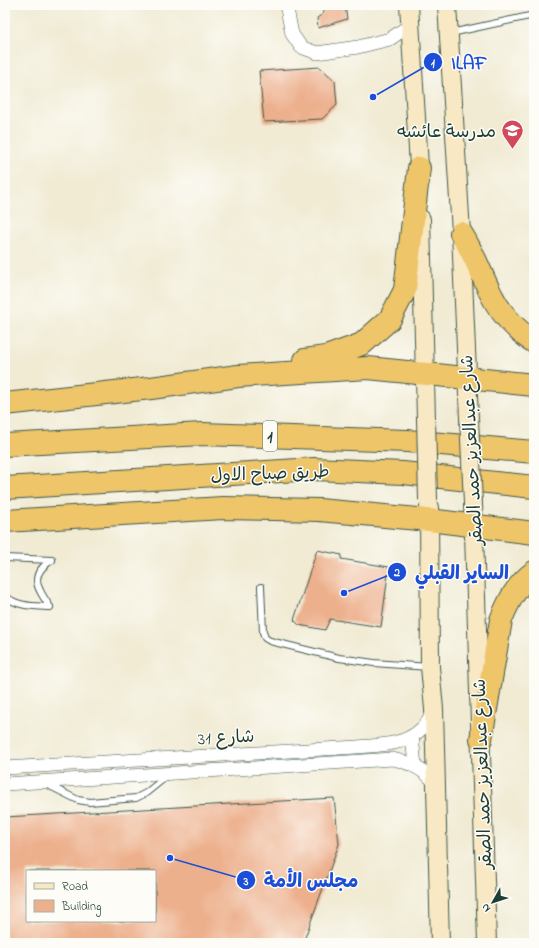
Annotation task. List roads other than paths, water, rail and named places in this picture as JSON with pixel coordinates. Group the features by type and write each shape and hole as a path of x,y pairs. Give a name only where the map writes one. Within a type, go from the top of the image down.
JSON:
{"highway":[{"path":"199,382 304,360 326,357 347,351 362,344 390,319 405,290 419,168"},
{"path":"461,233 475,258 491,295 515,326 534,342"},
{"path":"5,404 151,388 238,376 368,368 425,375 534,384"},
{"path":"5,416 151,388"},
{"name":"طريق صباح الاول","path":"5,445 202,434 407,441 534,452"},
{"name":"طريق صباح الاول","path":"5,488 314,469 403,473 534,487"},
{"path":"10,522 223,508 429,510 474,525 534,533"},
{"path":"481,739 501,620 506,605 514,592 534,572"}],"main road":[{"path":"409,5 419,168 429,510 430,667 434,709 440,943"},
{"name":"شارع عبدالعزيز حمد الصقر","path":"447,5 461,233 474,525 487,943"}],"street":[{"path":"285,5 292,34 301,47 317,53 358,47 390,39 410,25"},
{"name":"شارع 31","path":"5,768 319,750 390,744 412,736 427,722 434,709"},
{"path":"412,736 415,766"},
{"path":"319,750 320,764"},
{"name":"شارع 31","path":"5,784 393,759 415,766 427,774 436,785"},
{"path":"139,760 140,775"}],"lane":[{"path":"449,33 534,15"},
{"path":"5,558 52,560 42,566 37,574 38,586 50,607 28,606 15,603 5,596"},
{"path":"261,587 263,632 265,638 270,641 339,658 367,662 430,667"},
{"path":"41,782 78,800 90,802 141,796 169,773"}],"place":[{"name":"ILAF","path":"373,97"},
{"name":"مدرسة عائشه","path":"512,150"},
{"name":"الساير القبلي","path":"344,593"},
{"name":"مجلس الأمة","path":"170,858"}]}
